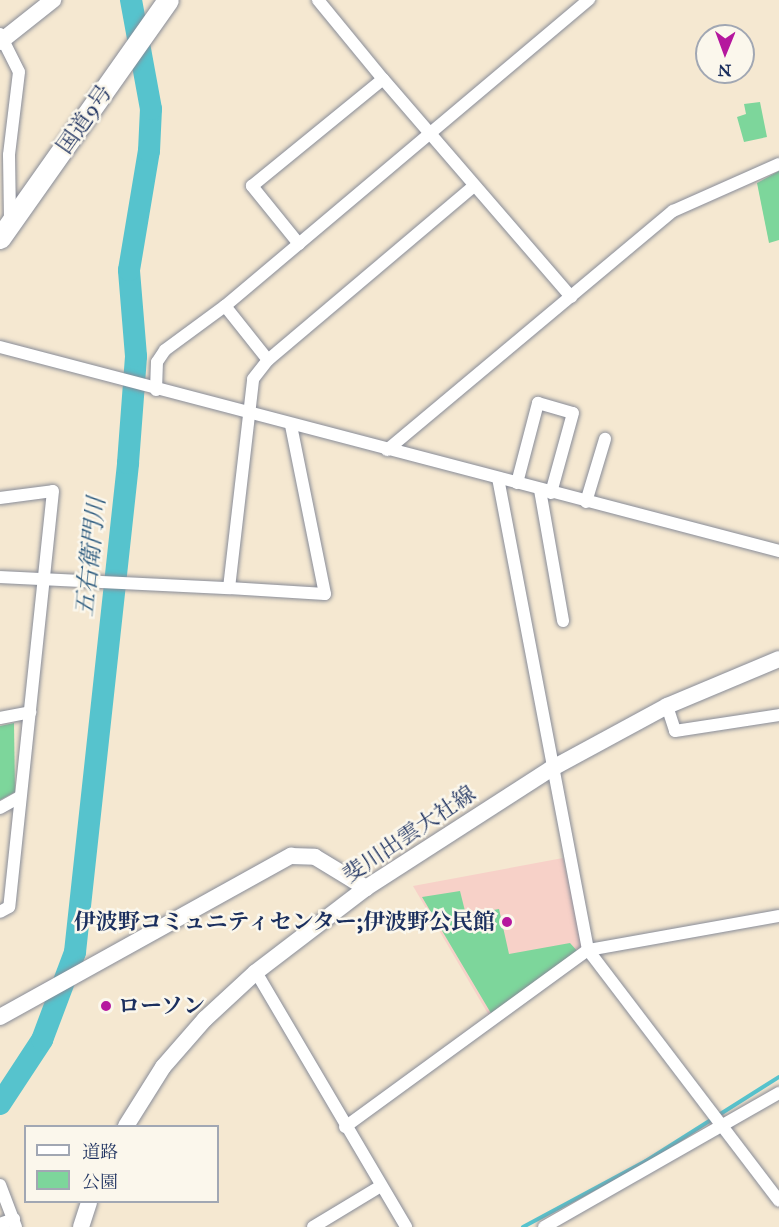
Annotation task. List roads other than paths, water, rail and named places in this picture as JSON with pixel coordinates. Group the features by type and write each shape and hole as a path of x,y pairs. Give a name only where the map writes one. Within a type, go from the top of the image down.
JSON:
{"highway":[{"name":"国道9号","path":"5,231 168,0"}],"main road":[{"path":"1,38 53,0"},
{"name":"斐川出雲大社線","path":"127,1125 163,1067 256,972 366,888 551,769 668,706 779,659"},
{"path":"0,1017 291,856 315,857 366,888"},
{"path":"81,1227 89,1203"}],"street":[{"path":"318,0 473,187 571,297"},
{"path":"154,389 158,362 165,350 225,306 589,0"},
{"path":"1,38 19,72 9,155 5,231"},
{"path":"299,244 252,186 383,79"},
{"path":"387,450 673,211 779,164"},
{"path":"229,588 246,413 253,379 268,360 473,187"},
{"path":"225,306 268,360"},
{"path":"0,347 291,426 779,551"},
{"path":"517,483 538,403 573,413 545,491 563,621"},
{"path":"0,577 46,576 325,594 291,426"},
{"path":"585,502 604,439"},
{"path":"498,478 551,769 588,950 721,1128 779,1201"},
{"path":"0,498 53,491 46,576 9,907 0,912"},
{"path":"668,706 675,731 779,715"},
{"path":"0,718 30,712"},
{"path":"0,808 20,797"},
{"path":"345,1127 588,950 779,916"},
{"path":"256,972 345,1127 406,1227"},
{"path":"544,1227 779,1093"},
{"path":"0,1185 15,1223 0,1224"},
{"path":"313,1227 381,1186"}],"waterway":[{"name":"五右衛門川","path":"0,1104 42,1040 75,952 128,463 136,356 129,270 149,151 151,109 131,0"},
{"path":"523,1227 646,1161 779,1077"}],"place":[{"name":"伊波野コミュニティセンター;伊波野公民館","path":"507,922"},
{"name":"ローソン","path":"106,1006"}]}
